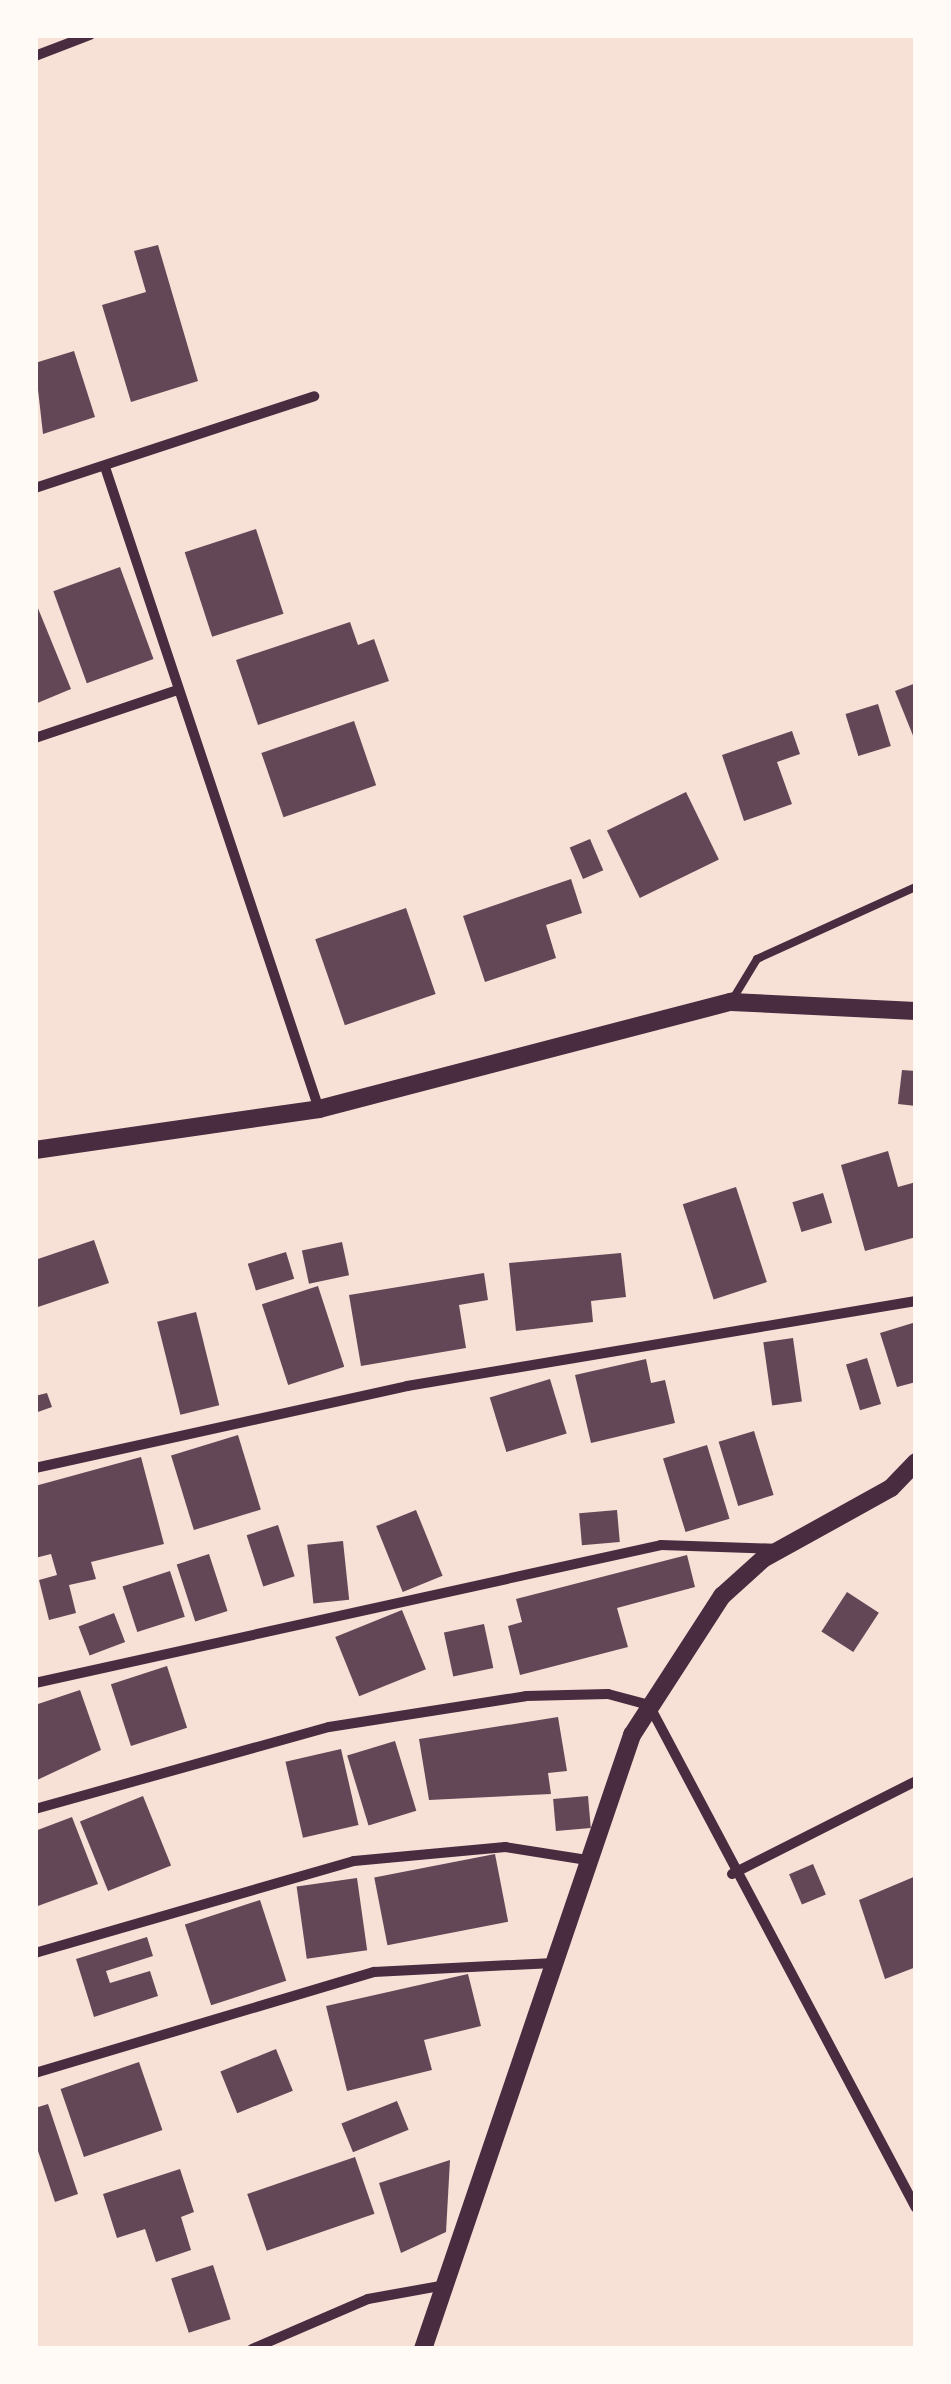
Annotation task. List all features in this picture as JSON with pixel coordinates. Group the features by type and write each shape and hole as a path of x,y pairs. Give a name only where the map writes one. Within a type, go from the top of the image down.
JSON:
{"street":[{"path":"35,56 90,35"},
{"path":"35,488 314,396"},
{"path":"104,467 175,691 319,1109"},
{"path":"35,738 175,691"},
{"path":"35,1150 319,1109 731,1002 916,1011"},
{"path":"35,1468 426,1383 916,1301"},
{"path":"423,2349 556,1963 587,1860 649,1705 722,1596 780,1550 891,1488 916,1462"},
{"path":"35,1682 661,1545 780,1550"},
{"path":"35,1809 329,1727 526,1696 608,1694 649,1705 732,1874 914,2201"},
{"path":"732,1874 916,1781"},
{"path":"35,1953 354,1861 505,1847 587,1860"},
{"path":"35,2073 374,1972 556,1963"},
{"path":"252,2349 368,2299 446,2285"}],"lane":[{"path":"731,1002 757,958 916,887"}],"building":[{"path":"158,245 198,381 131,402 102,305 146,292 134,251"},
{"path":"74,351 95,417 43,434 35,363"},
{"path":"256,529 284,614 212,637 185,552"},
{"path":"120,567 154,659 87,683 53,591"},
{"path":"35,601 71,689 35,704"},
{"path":"350,622 358,645 374,639 389,681 258,725 236,660"},
{"path":"916,683 916,743 895,691"},
{"path":"878,704 891,746 858,756 845,714"},
{"path":"354,721 376,785 283,817 261,753"},
{"path":"792,731 800,754 777,762 792,804 744,821 722,755"},
{"path":"686,792 719,859 640,898 607,831"},
{"path":"590,839 603,870 583,879 570,848"},
{"path":"571,879 582,913 546,925 556,958 485,982 463,916"},
{"path":"406,908 436,994 345,1025 315,939"},
{"path":"902,1070 916,1071 916,1106 898,1104"},
{"path":"888,1151 898,1187 916,1182 916,1237 865,1251 841,1165"},
{"path":"736,1187 767,1282 714,1299 683,1204"},
{"path":"823,1193 832,1223 801,1232 792,1202"},
{"path":"94,1240 109,1283 35,1308 35,1260"},
{"path":"342,1242 349,1275 309,1284 302,1251"},
{"path":"286,1252 294,1279 256,1290 248,1264"},
{"path":"621,1253 626,1297 591,1301 593,1322 516,1331 509,1263"},
{"path":"484,1273 488,1300 459,1305 466,1348 361,1366 349,1295"},
{"path":"318,1286 344,1367 288,1385 262,1304"},
{"path":"196,1312 219,1405 180,1415 157,1322"},
{"path":"916,1322 916,1382 897,1387 880,1333"},
{"path":"793,1338 802,1401 772,1406 763,1342"},
{"path":"867,1358 881,1404 860,1410 846,1364"},
{"path":"646,1359 651,1383 665,1380 675,1423 591,1443 575,1375"},
{"path":"550,1379 567,1434 506,1452 490,1397"},
{"path":"47,1393 52,1407 35,1413 35,1396"},
{"path":"754,1431 774,1495 738,1506 719,1442"},
{"path":"238,1435 261,1510 194,1530 171,1455"},
{"path":"707,1445 730,1519 686,1532 663,1458"},
{"path":"141,1457 164,1544 91,1562 96,1579 69,1585 76,1613 49,1620 39,1580 57,1575 51,1554 35,1558 35,1486"},
{"path":"416,1510 443,1576 403,1592 376,1526"},
{"path":"617,1510 620,1542 582,1545 579,1513"},
{"path":"278,1525 295,1576 263,1587 247,1535"},
{"path":"343,1541 349,1600 313,1603 307,1545"},
{"path":"209,1554 228,1611 195,1622 177,1565"},
{"path":"687,1555 695,1587 617,1608 628,1647 520,1675 508,1626 522,1622 516,1599"},
{"path":"170,1571 185,1617 137,1632 122,1586"},
{"path":"847,1592 879,1613 853,1652 821,1631"},
{"path":"402,1610 426,1669 359,1696 335,1637"},
{"path":"114,1613 125,1642 90,1656 79,1627"},
{"path":"484,1624 493,1668 453,1677 444,1633"},
{"path":"167,1666 187,1728 131,1746 111,1684"},
{"path":"80,1690 101,1750 35,1781 35,1705"},
{"path":"558,1717 567,1771 548,1773 551,1794 429,1800 419,1739"},
{"path":"395,1741 416,1811 369,1825 347,1756"},
{"path":"341,1749 359,1825 303,1838 285,1762"},
{"path":"143,1796 171,1866 108,1891 80,1821"},
{"path":"588,1796 591,1828 556,1831 553,1799"},
{"path":"72,1817 98,1884 35,1907 35,1831"},
{"path":"495,1854 508,1922 387,1945 374,1877"},
{"path":"813,1864 826,1894 802,1905 789,1874"},
{"path":"916,1876 916,1967 885,1979 859,1900"},
{"path":"357,1878 367,1950 307,1959 297,1886"},
{"path":"260,1900 286,1981 211,2005 185,1924"},
{"path":"147,1937 153,1956 106,1971 110,1983 150,1971 158,1996 94,2017 76,1959"},
{"path":"468,1974 481,2026 424,2040 432,2070 347,2091 326,2006"},
{"path":"276,2049 293,2091 237,2113 220,2071"},
{"path":"139,2062 162,2130 84,2157 61,2089"},
{"path":"397,2101 409,2130 353,2152 341,2123"},
{"path":"48,2104 78,2194 55,2202 35,2142 35,2108"},
{"path":"355,2157 375,2214 267,2251 247,2194"},
{"path":"450,2160 446,2232 401,2253 379,2183"},
{"path":"180,2169 194,2212 181,2217 191,2250 156,2262 145,2229 117,2238 103,2194"},
{"path":"213,2265 231,2319 189,2333 171,2279"}]}
